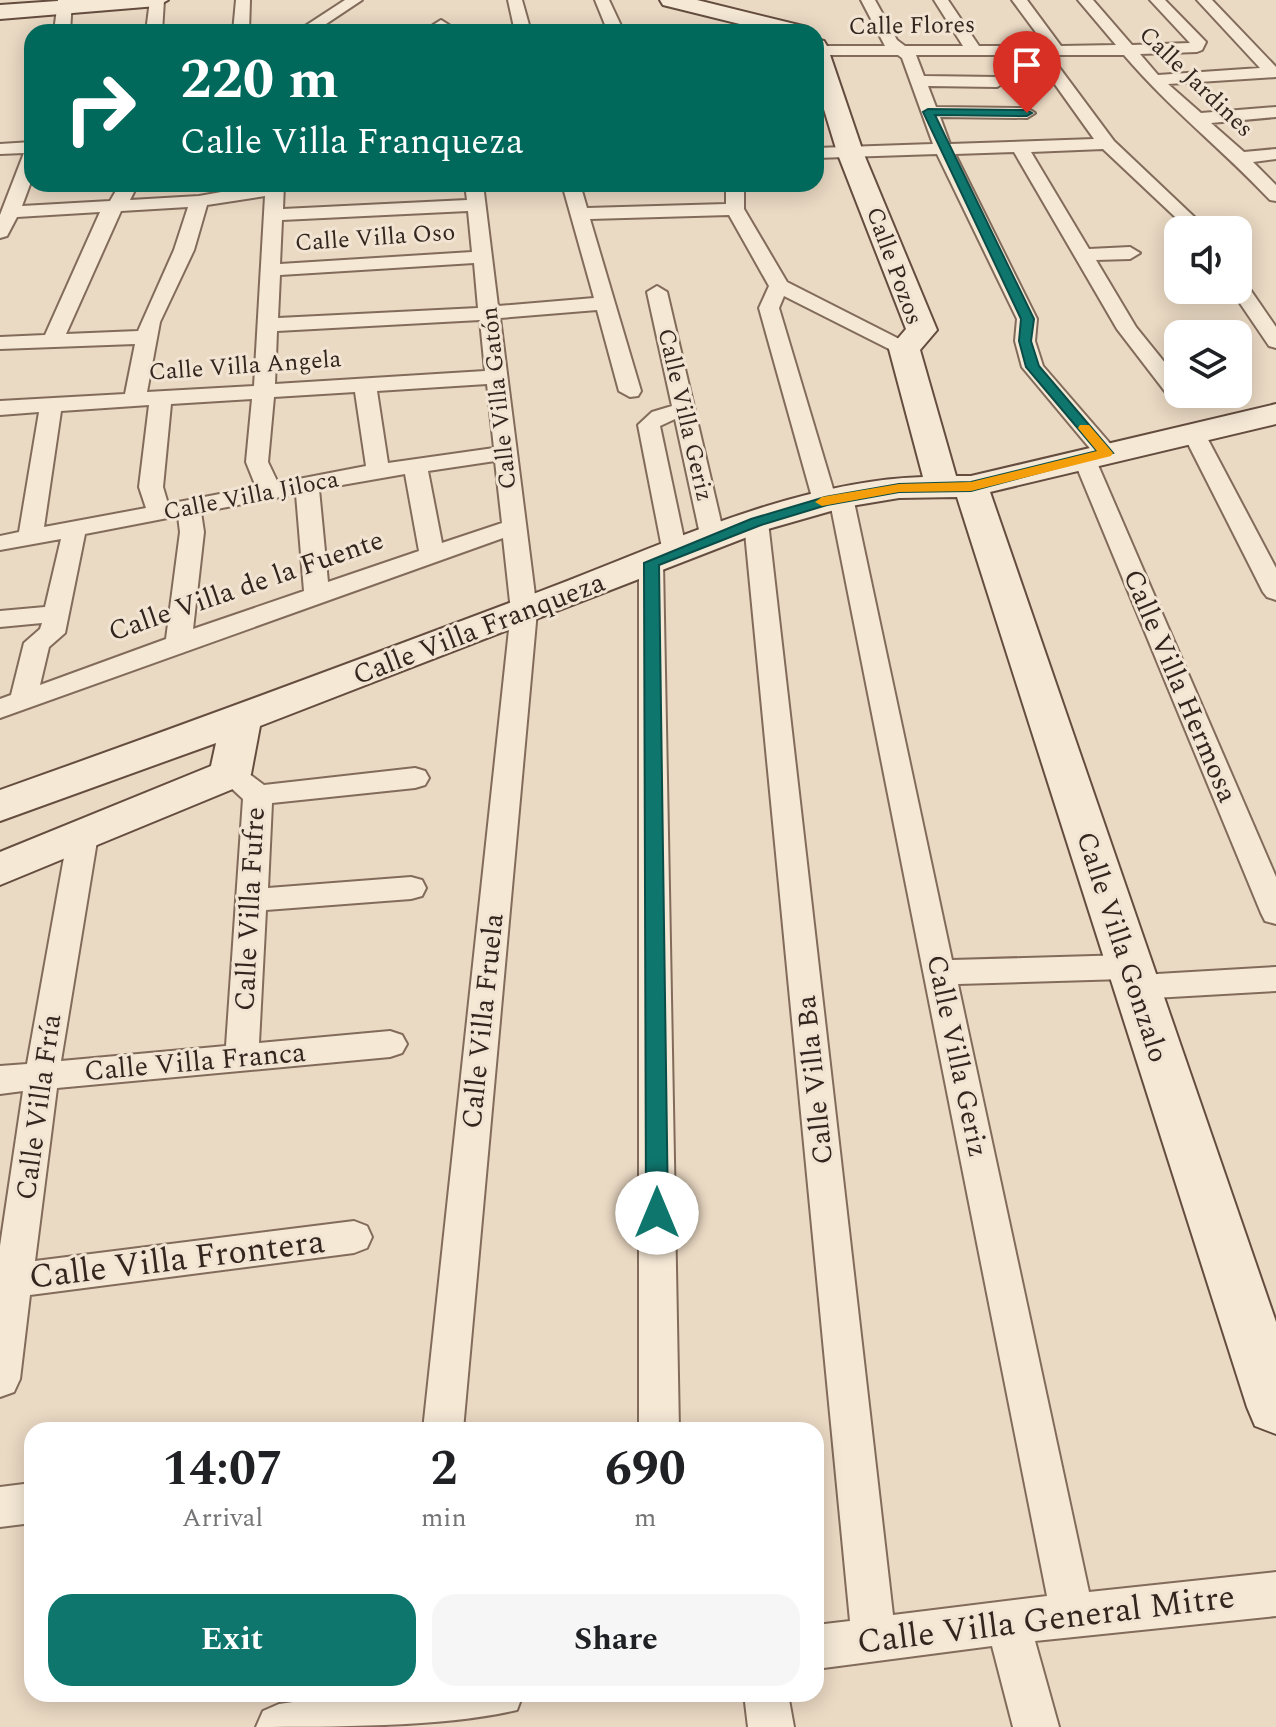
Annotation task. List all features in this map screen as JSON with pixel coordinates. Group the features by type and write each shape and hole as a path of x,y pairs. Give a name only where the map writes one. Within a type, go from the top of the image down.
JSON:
{"street":[{"path":"0,12 64,4 157,0 155,24"},
{"path":"242,24 243,0"},
{"path":"317,24 355,0"},
{"path":"515,0 521,24"},
{"path":"602,0 612,24"},
{"path":"671,0 749,24"},
{"name":"Calle Villa Hermosa","path":"868,0 891,43 909,56 943,148 1027,319 1025,341 1033,367 1095,456 1276,913"},
{"path":"941,0 973,49"},
{"path":"1019,0 1107,144 1151,187 1187,216"},
{"name":"Calle Jardines","path":"1085,0 1154,80 1240,158 1276,196"},
{"name":"Calle Flores","path":"824,55 899,50 1197,47 1198,42 1157,0"},
{"path":"1204,0 1274,72"},
{"path":"63,24 64,4"},
{"path":"1154,80 1274,72"},
{"name":"Calle Pozos","path":"824,76 850,152 922,330 904,349 957,486"},
{"path":"919,81 997,82"},
{"path":"928,112 1027,113"},
{"path":"1194,119 1276,112"},
{"path":"824,153 1107,144"},
{"path":"1020,147 1127,329 1164,376"},
{"path":"0,149 24,148"},
{"path":"1240,158 1276,154"},
{"path":"0,232 24,176"},
{"path":"53,340 113,208 127,192"},
{"path":"11,212 199,201 245,192"},
{"path":"270,492 257,462 275,192"},
{"name":"Calle Villa Geriz","path":"574,192 630,391"},
{"path":"735,192 735,209 779,286 904,349"},
{"path":"274,215 475,194"},
{"name":"Calle Villa Gatón","path":"475,194 490,313 494,377 524,611"},
{"path":"135,399 147,337 164,289 184,250 199,201"},
{"path":"581,214 735,209"},
{"path":"1082,255 1130,253"},
{"name":"Calle Villa Oso","path":"270,270 482,257"},
{"path":"779,286 769,308 833,499"},
{"name":"Calle Villa Geriz","path":"657,292 713,539"},
{"path":"266,325 490,313 605,303"},
{"path":"1250,304 1276,342"},
{"path":"0,343 147,337"},
{"name":"Calle Villa Angela","path":"0,408 494,377"},
{"path":"365,385 378,471"},
{"path":"159,513 151,487 161,397"},
{"path":"30,537 51,405"},
{"path":"1187,408 1202,430 1276,592"},
{"path":"659,1422 663,558 649,425 664,414 683,412"},
{"name":"Calle Villa Franqueza","path":"0,806 241,719 756,522 833,499 957,486 1275,416"},
{"name":"Calle Villa Jiloca","path":"0,543 378,471 504,453"},
{"path":"415,465 432,555"},
{"path":"307,485 317,594"},
{"name":"Calle Villa Gonzalo","path":"957,486 1132,977 1276,1407"},
{"name":"Calle Villa Geriz","path":"833,499 940,972 1072,1615"},
{"path":"178,643 192,532 189,508"},
{"name":"Calle Villa Ba","path":"756,522 874,1639"},
{"name":"Calle Villa de la Fuente","path":"12,704 513,527"},
{"path":"12,704 37,643 52,633 73,545 73,529"},
{"name":"Calle Villa Fruela","path":"444,1422 524,611"},
{"path":"0,619 56,614"},
{"path":"241,719 244,784"},
{"path":"0,869 83,835 244,784 415,778"},
{"name":"Calle Villa Fufre","path":"242,1057 253,900 244,784"},
{"name":"Calle Villa Fría","path":"0,1379 7,1281 83,835"},
{"path":"253,900 411,888"},
{"path":"940,972 1276,979"},
{"name":"Calle Villa Franca","path":"0,1080 390,1044"},
{"name":"Calle Villa Frontera","path":"7,1281 354,1237"},
{"path":"0,1507 24,1504"},
{"name":"Calle Villa General Mitre","path":"824,1646 1008,1622 1276,1594"},
{"path":"1008,1622 1036,1727"},
{"path":"279,1727 411,1702"},
{"path":"767,1702 771,1727"}],"slow traffic":[{"path":"822,502 899,488 971,486 1106,453 1084,428"}],"route":[{"path":"657,1213 651,563 756,522 841,497 899,488 971,486 1106,453 1033,367 1025,341 1027,319 928,112 1027,113"}]}
